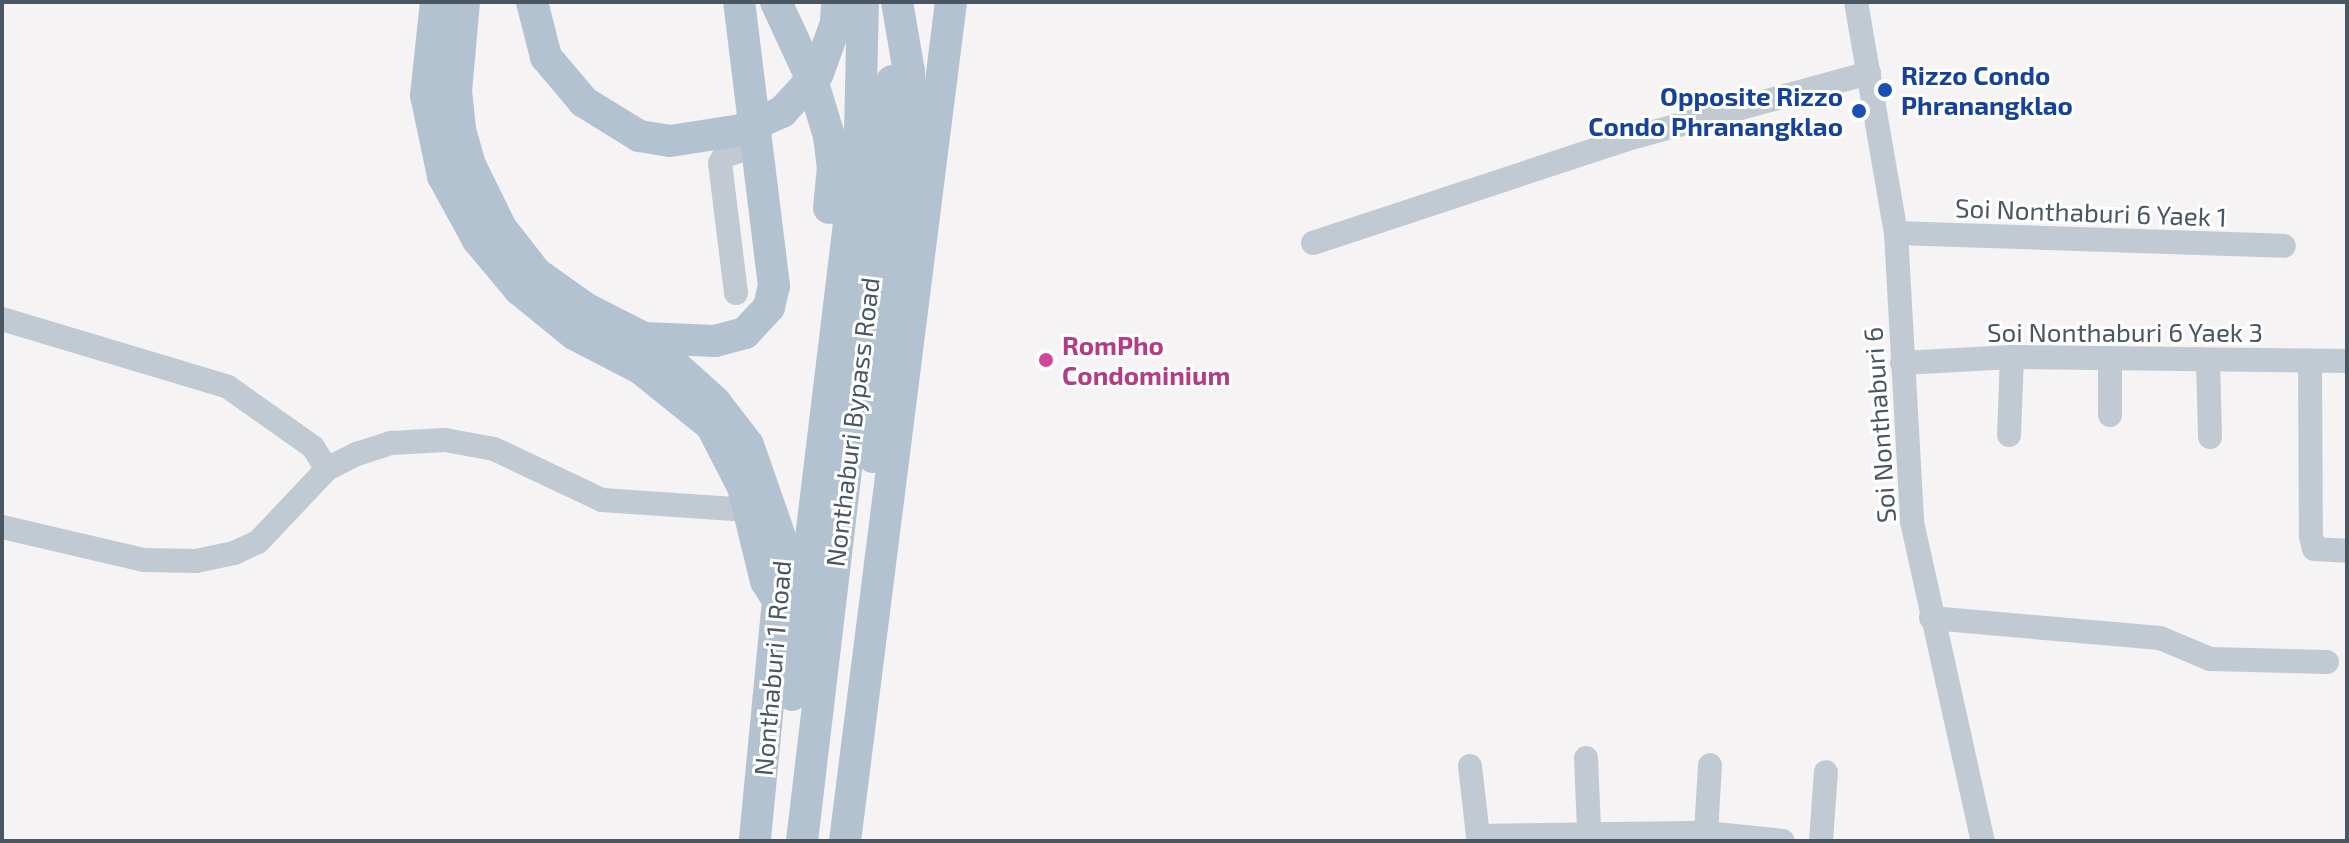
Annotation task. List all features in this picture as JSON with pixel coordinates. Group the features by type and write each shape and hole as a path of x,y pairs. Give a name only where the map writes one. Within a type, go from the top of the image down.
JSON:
{"main road":[{"path":"436,2 426,95 443,176 478,240 519,289 574,334 640,368 711,425 743,487 766,581 778,600"},
{"name":"Nonthaburi 1 Road","path":"464,2 456,91 460,130 470,165 501,228 536,273 585,308 644,338 736,425 788,560 778,600 755,841"},
{"path":"532,2 546,57 573,92 610,121 639,136 670,141 741,130 782,112 818,73 836,23 837,2"},
{"path":"644,338 730,337 752,328 769,307 774,286 739,2"},
{"path":"776,2 812,80 833,167 788,560"},
{"name":"Nonthaburi Bypass Road","path":"774,841 860,132 863,2"},
{"path":"827,841 910,136 909,72 896,2"},
{"name":"Nonthaburi Bypass Road","path":"802,841 886,136 896,2"},
{"path":"895,278 921,133 934,2"},
{"path":"845,841 951,2"}],"street":[{"name":"Soi Nonthaburi 6","path":"1856,2 1896,233 1912,522 1983,841"},
{"path":"1313,243 1624,140 1869,73"},
{"path":"736,293 720,163 724,156 758,145"},
{"name":"Soi Nonthaburi 6 Yaek 1","path":"1896,233 2284,246"},
{"path":"2,319 228,387 313,447 327,469"},
{"path":"2009,435 2012,357"},
{"name":"Soi Nonthaburi 6 Yaek 3","path":"1902,363 2012,357 2347,361"},
{"path":"2110,358 2110,415"},
{"path":"2208,360 2210,437"},
{"path":"2310,362 2311,536 2314,549 2347,551"},
{"path":"2,527 144,560 196,561 234,553 258,542 327,469 391,443 445,440 508,454 602,500 749,510"},
{"path":"1931,618 2160,638 2210,659 2327,662"},
{"path":"1586,758 1589,831"},
{"path":"1706,833 1710,765"},
{"path":"1470,766 1478,836 1589,831 1706,833 1783,841"},
{"path":"1821,841 1826,772"}],"place":[{"name":"Rizzo Condo Phranangklao","path":"1885,90"},
{"name":"Opposite Rizzo Condo Phranangklao","path":"1859,111"},
{"name":"RomPho Condominium","path":"1046,360"}]}
